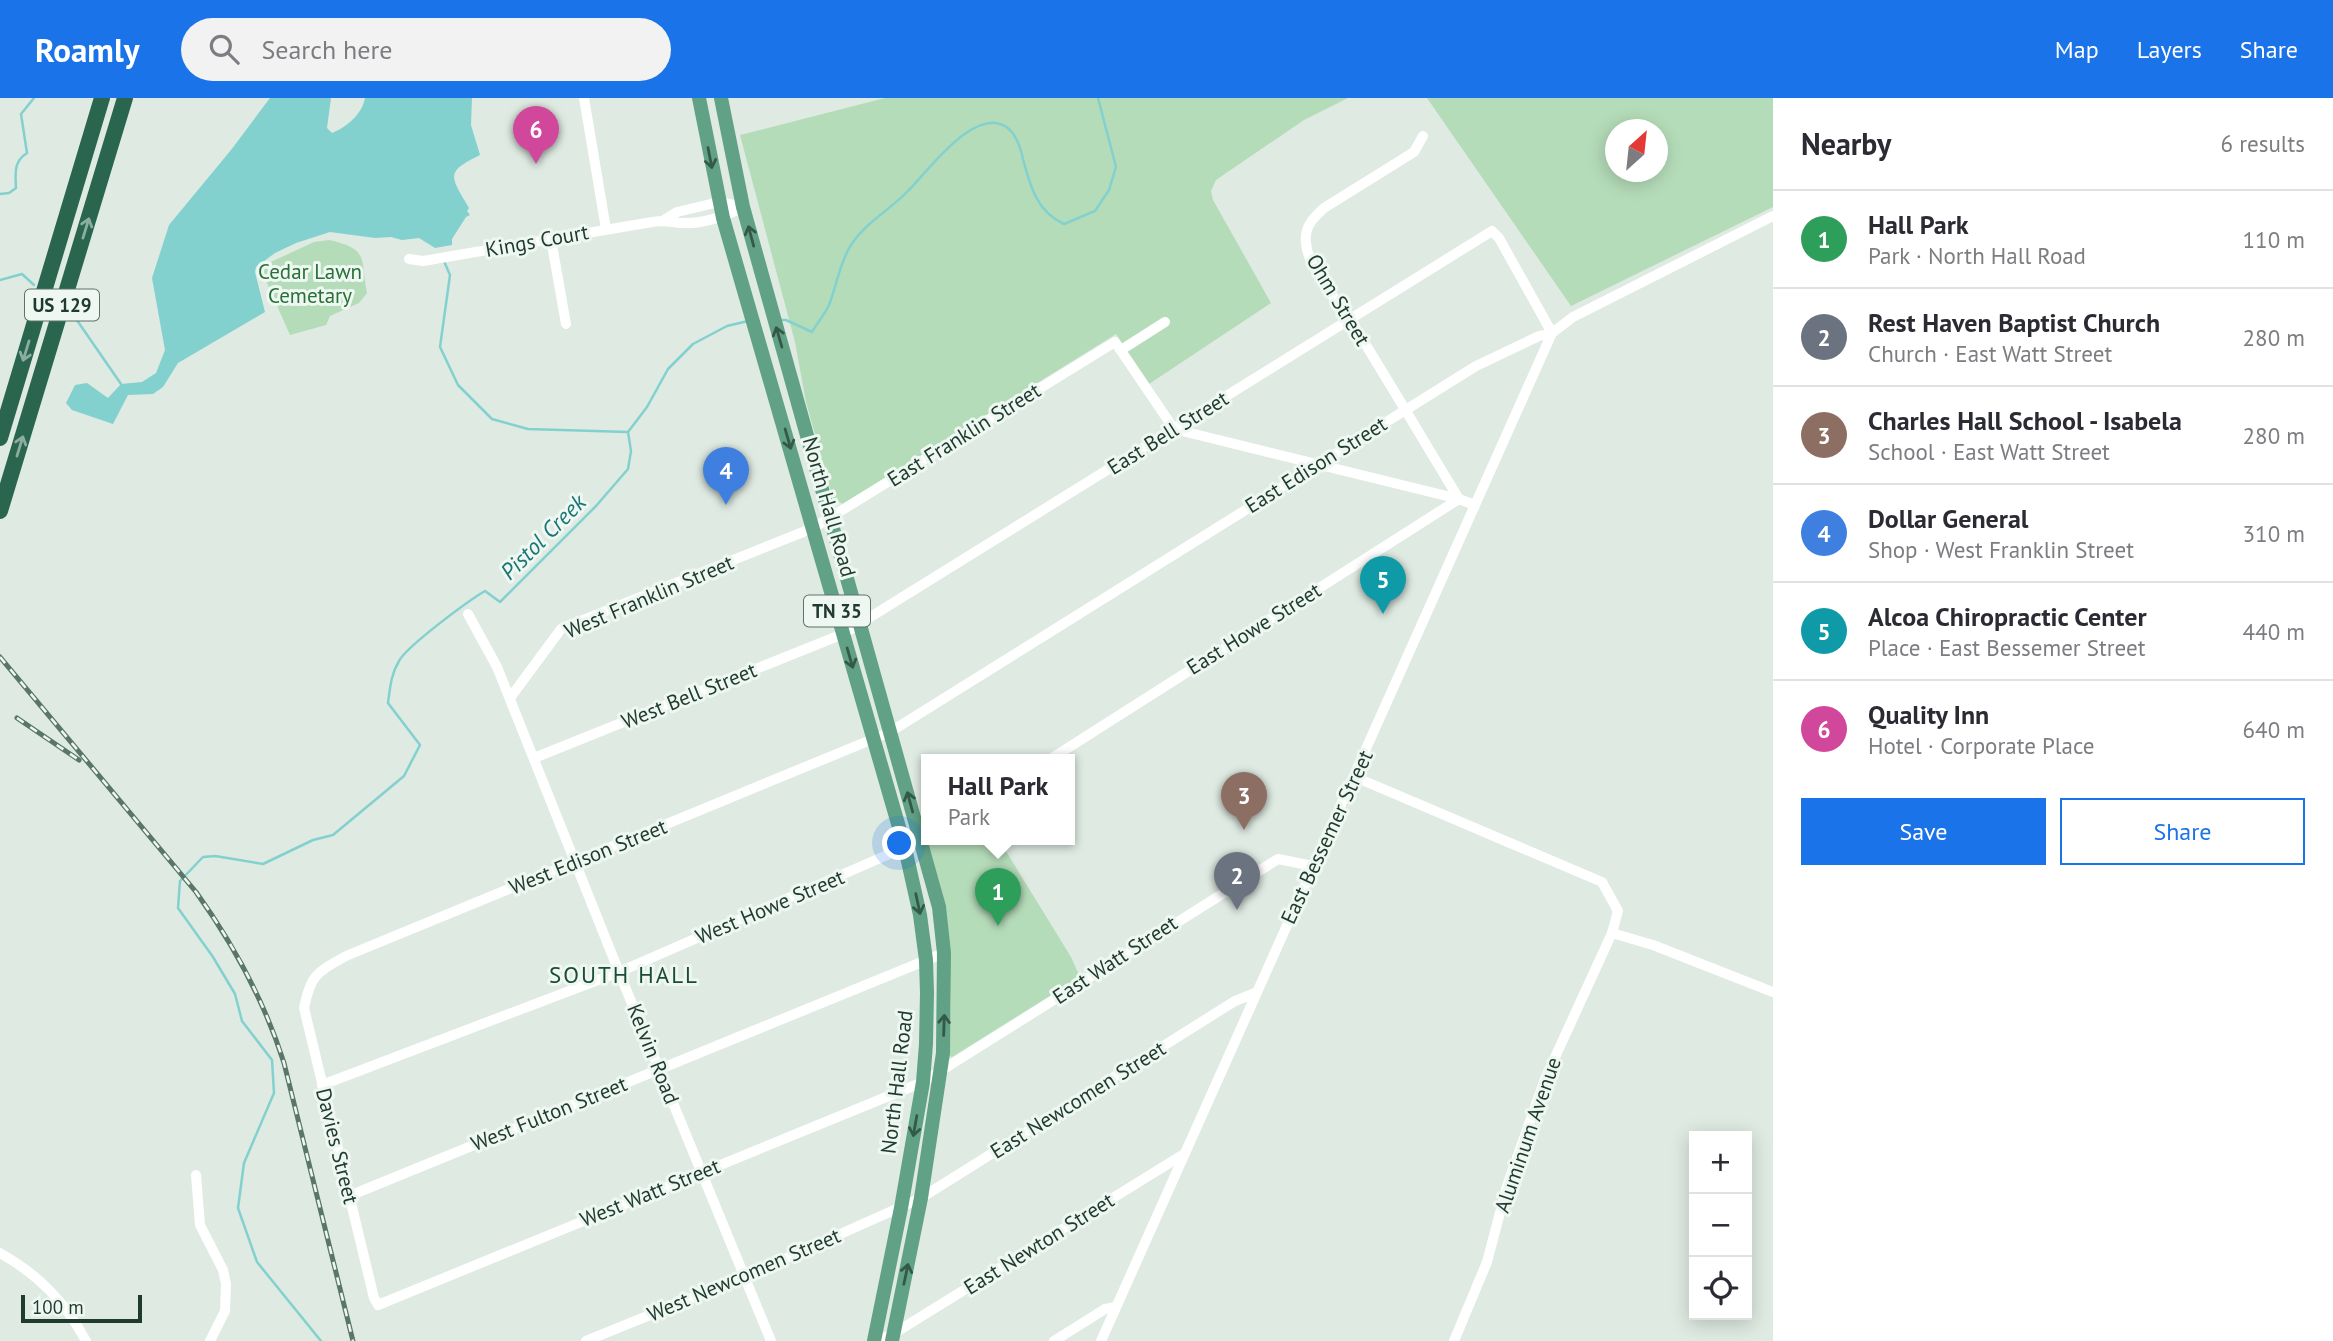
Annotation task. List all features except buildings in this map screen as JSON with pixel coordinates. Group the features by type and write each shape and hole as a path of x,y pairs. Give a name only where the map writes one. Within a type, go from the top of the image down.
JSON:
{"highway":[{"name":"US 129","path":"0,438 102,98"},
{"name":"US 129","path":"0,511 125,98"}],"main road":[{"name":"North Hall Road","path":"699,98 723,218 905,848 920,915 926,960 928,1017 923,1082 875,1341"},
{"name":"North Hall Road","path":"721,98 743,207 768,302 921,833"},
{"name":"North Hall Road","path":"892,1337 921,1198 941,1070 945,1026 944,953 939,907 924,845"}],"street":[{"path":"584,98 607,229"},
{"name":"Ohm Street","path":"1423,136 1414,152 1324,208 1308,225 1308,255 1460,499"},
{"name":"Kings Court","path":"664,220 677,212 719,202 743,207"},
{"name":"Kings Court","path":"409,258 423,261 664,220 682,223 723,218 743,207"},
{"name":"East Edison Street","path":"873,740 890,732 1476,366 1539,336 1552,333 1573,317 1773,216"},
{"name":"East Bell Street","path":"843,634 1492,230 1552,333"},
{"path":"551,239 566,324"},
{"name":"East Franklin Street","path":"813,528 1118,346 1165,322"},
{"name":"East Bessemer Street","path":"1101,1341 1552,333"},
{"path":"1118,346 1174,429 1460,499 1475,505"},
{"name":"East Howe Street","path":"1058,754 1460,499"},
{"name":"West Franklin Street","path":"510,698 561,629 813,528"},
{"name":"Kelvin Road","path":"468,614 497,667 510,698 771,1341"},
{"name":"West Bell Street","path":"534,758 843,634"},
{"name":"West Edison Street","path":"309,985 322,970 346,956 873,740"},
{"path":"1355,777 1602,882 1618,911 1612,933 1653,945 1773,992"},
{"path":"905,848 921,840"},
{"name":"West Howe Street","path":"322,1085 619,972 905,848"},
{"name":"East Watt Street","path":"923,1082 1278,859 1313,866"},
{"name":"Aluminum Avenue","path":"1454,1341 1487,1262 1507,1186 1545,1079 1612,933"},
{"name":"West Fulton Street","path":"349,1196 944,953"},
{"name":"Davies Street","path":"309,985 304,1008 374,1298 378,1305"},
{"name":"East Newcomen Street","path":"901,1208 1235,1001 1255,993"},
{"name":"West Watt Street","path":"378,1305 923,1082"},
{"name":"East Newton Street","path":"875,1341 892,1337 1184,1154"},
{"path":"196,1175 200,1225 223,1270 226,1284 225,1311 210,1341"},
{"name":"West Newcomen Street","path":"586,1341 746,1276 901,1208"},
{"path":"0,1253 48,1287 67,1309 86,1341"},
{"path":"1054,1341 1105,1309 1115,1307"}],"green space":[{"path":"885,98 1348,98 1304,120 1216,180 1211,191 1213,200 1271,303 1149,384 1116,334 843,504 833,499 806,402 795,342 740,135"},
{"path":"1427,98 1773,98 1773,207 1571,306"},
{"name":"Cedar Lawn Cemetary","path":"329,240 352,247 358,252 363,264 367,293 359,303 330,316 326,325 290,335 260,267 314,242"},
{"path":"929,845 1003,845 1071,957 1080,977 952,1057 949,1056 950,961"}],"water":[{"path":"270,98 331,98 327,128 332,133 353,119 365,98 472,98 471,125 480,155 461,166 454,176 470,215 452,239 452,245 435,248 419,238 402,240 330,232 296,243 275,253 256,267 265,312 178,363 163,387 153,394 128,395 113,424 72,410 66,403 75,385 87,383 108,398 121,384 142,382 156,373 165,350 152,278 169,225"}],"waterway":[{"path":"0,194 9,193 16,188 18,164 27,153 21,114 34,98"},
{"name":"Pistol Creek","path":"780,320 786,320 812,332 829,305 844,260 857,237 902,197 955,142 984,124 998,123 1010,130 1017,140 1036,197 1047,213 1064,224 1095,211 1109,190 1116,167 1098,98"},
{"path":"443,259 450,275 440,347 458,385 492,419 528,429 628,432"},
{"path":"0,280 22,274 34,285"},
{"path":"72,313 121,384"},
{"name":"Pistol Creek","path":"321,1341 257,1262 238,1208 244,1163 274,1093 272,1060 242,1021 235,994 213,957 178,908 180,881 203,857 215,856 263,864 313,840 333,835 404,776 420,745 388,703 396,666 404,654 425,635 485,591 500,602 596,506 628,469 631,451 628,432 647,407 668,369 693,344 727,326 748,321"}],"railway":[{"path":"0,657 196,892 247,974 284,1063 353,1341"},
{"path":"17,718 79,760"}],"place":[{"name":"Quality Inn","path":"536,164"},
{"name":"Dollar General","path":"726,505"},
{"name":"Alcoa Chiropractic Center","path":"1383,614"},
{"name":"Charles Hall School - Isabela","path":"1244,830"},
{"name":"Rest Haven Baptist Church","path":"1237,910"},
{"name":"Hall Park","path":"998,926"}],"district":[{"name":"SOUTH HALL","path":"624,975"}]}
